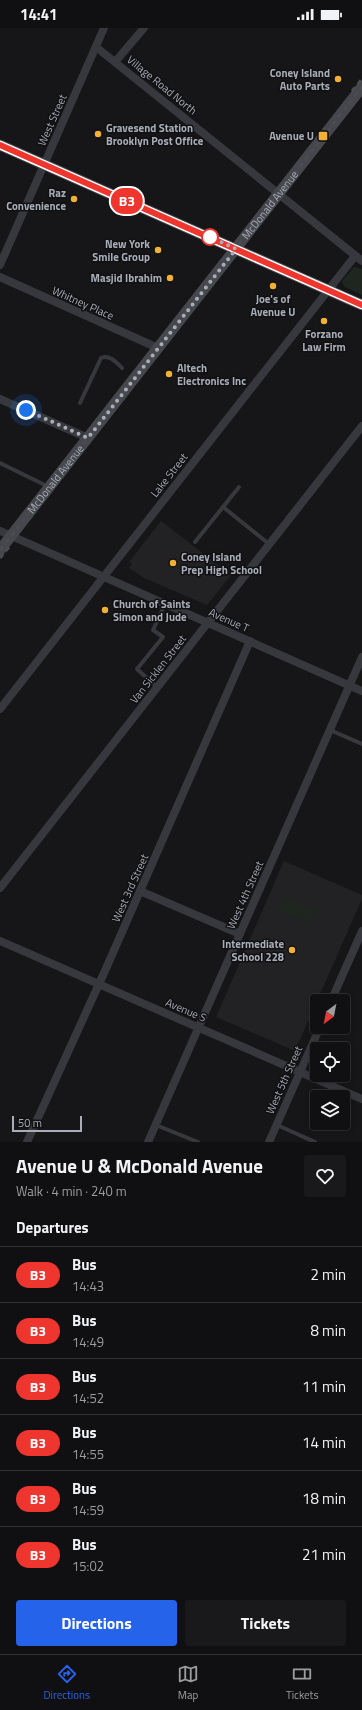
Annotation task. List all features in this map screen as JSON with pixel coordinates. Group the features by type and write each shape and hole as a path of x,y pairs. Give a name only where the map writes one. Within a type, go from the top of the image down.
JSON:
{"main road":[{"name":"McDonald Avenue","path":"0,550 280,194 362,87"},
{"path":"0,145 362,305"}],"street":[{"name":"West Street","path":"0,265 104,28"},
{"path":"115,62 144,28"},
{"name":"Village Road North","path":"96,47 362,261"},
{"name":"Lake Street","path":"0,708 355,256"},
{"name":"Whitney Place","path":"0,277 158,348"},
{"path":"0,399 88,438"},
{"name":"Van Sicklen Street","path":"0,888 362,426"},
{"name":"Avenue T","path":"0,530 362,691"},
{"name":"West 3rd Street","path":"27,1142 99,985 250,641"},
{"name":"West 4th Street","path":"148,1142 362,657"},
{"path":"140,891 240,934"},
{"path":"334,994 362,931"},
{"name":"Avenue S","path":"0,941 362,1099"},
{"name":"West 5th Street","path":"269,1142 317,1034"}],"lane":[{"path":"80,403 101,358 105,356 110,358 122,368"},
{"path":"0,463 49,487"},
{"path":"195,542 239,487"},
{"path":"223,507 269,544"},
{"path":"157,687 137,669 163,636 154,630 165,604"},
{"path":"330,730 362,744"},
{"path":"156,1125 198,1142"},
{"path":"277,1125 315,1142"}],"shaded area":[{"path":"354,267 362,269 362,295 345,287 342,283"},
{"name":"Coney Island Prep High School","path":"161,521 231,575 207,605 144,578 129,568 132,564 129,562"},
{"name":"Intermediate School 228","path":"284,861 362,895 362,899 320,994 310,994 310,1017 295,1051 216,1017"},
{"path":"284,896 317,911 311,924 278,910"}],"railway":[{"path":"352,91 362,79"},
{"path":"0,550 362,87"},
{"path":"0,558 10,546"}],"bus line":[{"name":"B3","path":"0,145 362,305"}],"place":[{"name":"Coney Island Auto Parts","path":"338,79"},
{"name":"Gravesend Station Brooklyn Post Office","path":"98,134"},
{"name":"Avenue U","path":"323,136"},
{"name":"Raz Convenience","path":"74,199"},
{"name":"New York Smile Group","path":"158,250"},
{"name":"Masjid Ibrahim","path":"170,278"},
{"name":"Joe's of Avenue U","path":"273,286"},
{"name":"Forzano Law Firm","path":"324,321"},
{"name":"Altech Electronics Inc","path":"169,374"},
{"name":"Coney Island Prep High School","path":"173,563"},
{"name":"Church of Saints Simon and Jude","path":"105,610"},
{"name":"Intermediate School 228","path":"292,950"}],"route":[{"path":"26,410 88,438 236,249 210,237"}]}
